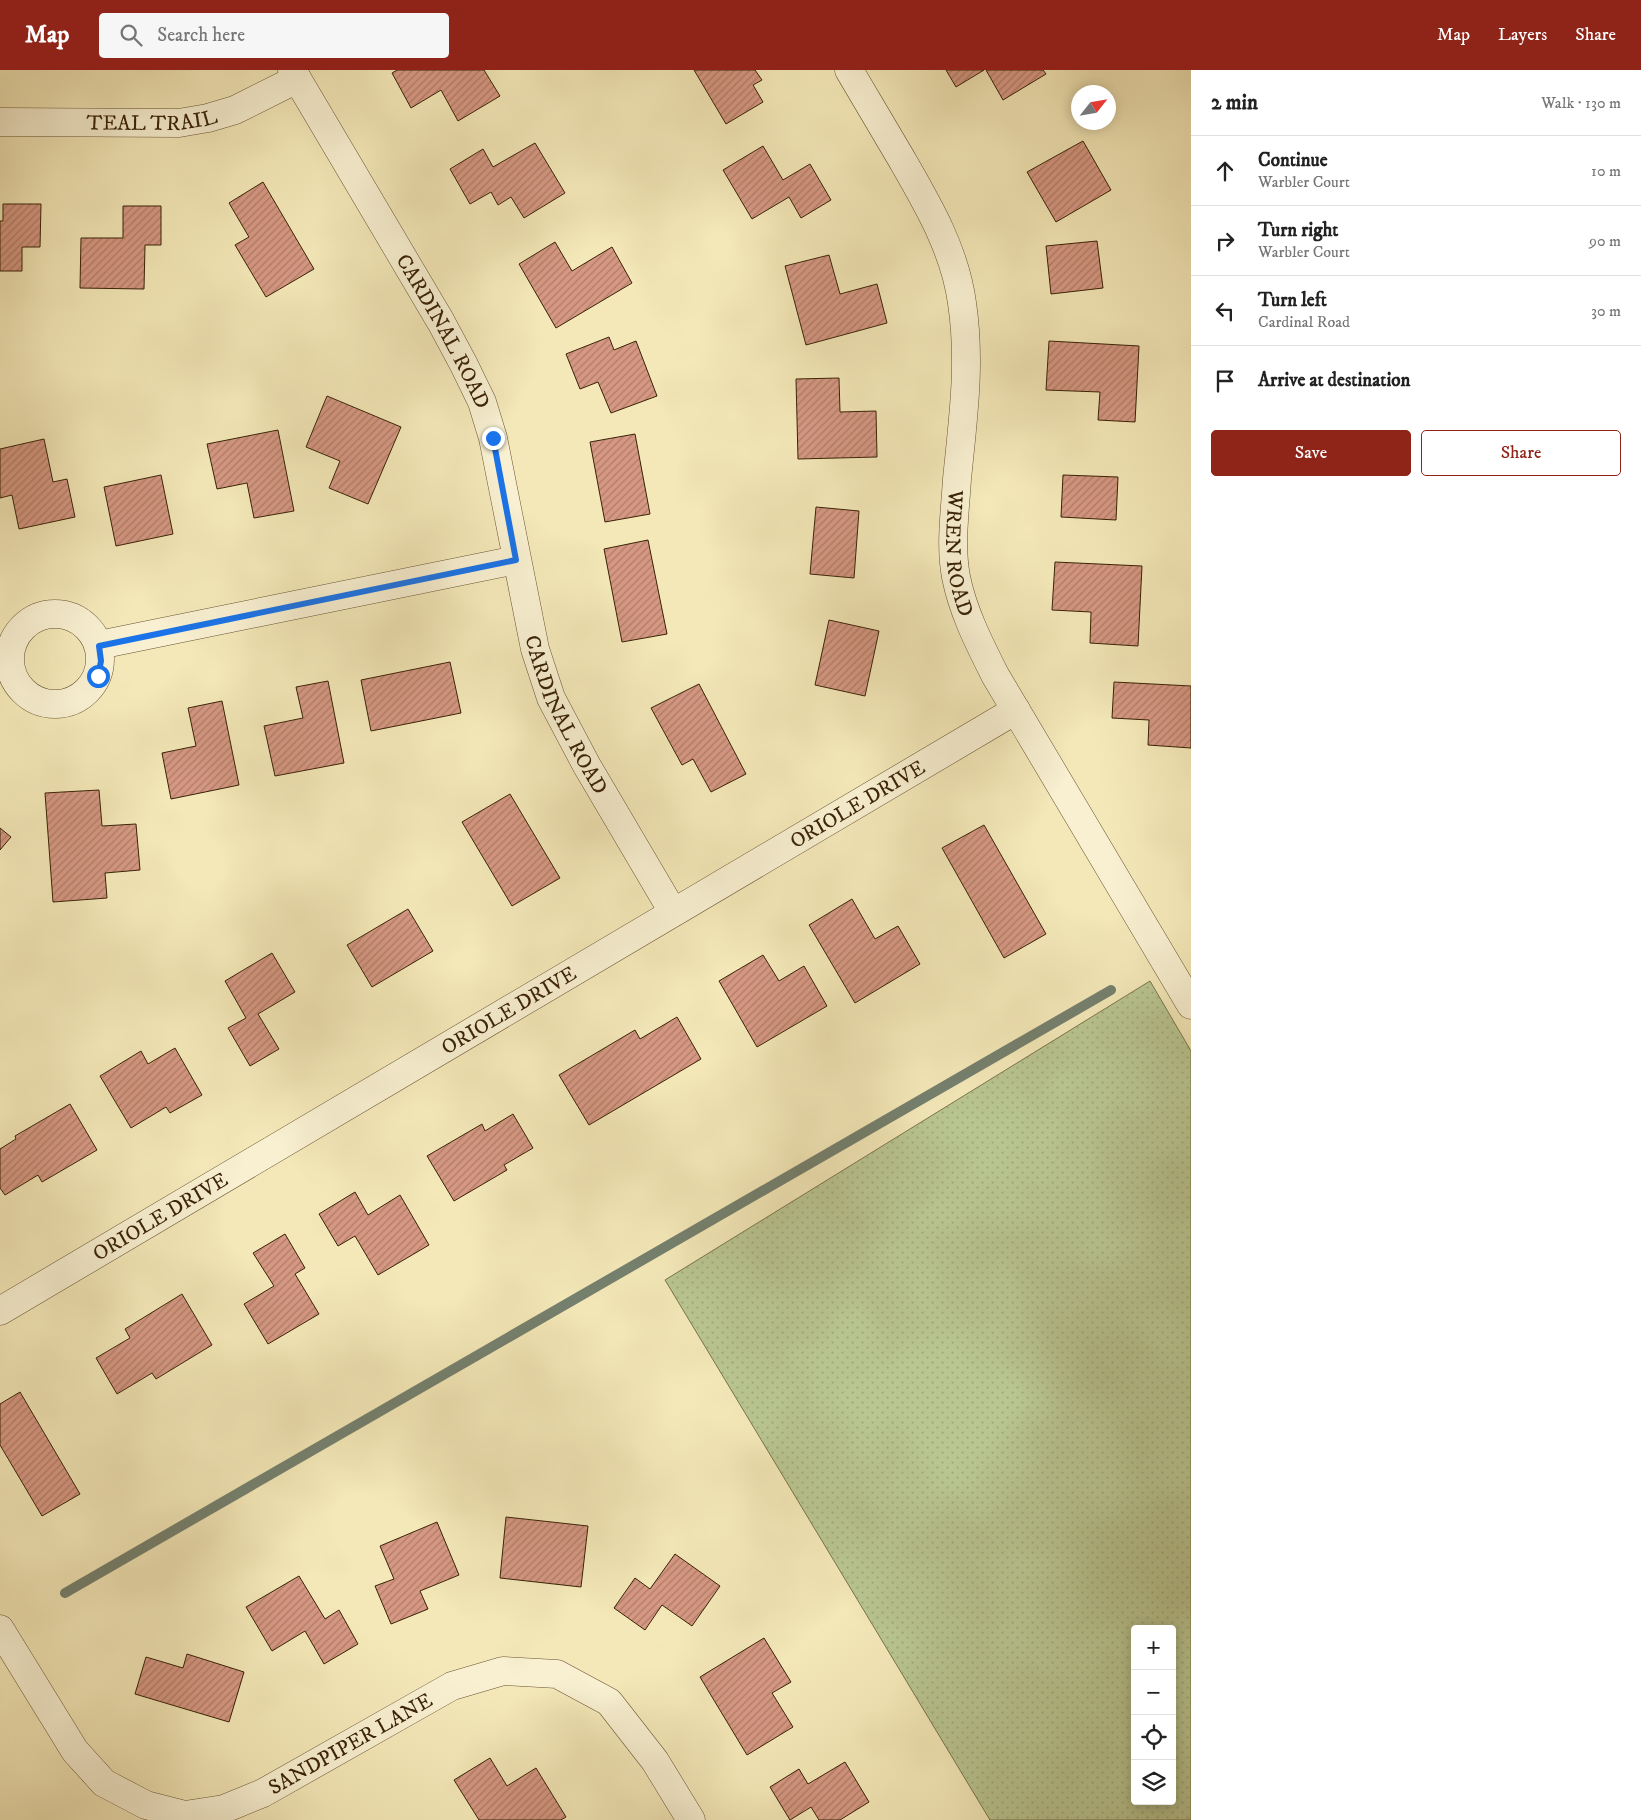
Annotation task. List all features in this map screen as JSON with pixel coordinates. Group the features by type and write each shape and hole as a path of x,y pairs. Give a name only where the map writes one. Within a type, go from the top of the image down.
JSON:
{"street":[{"name":"WREN ROAD","path":"849,70 928,205 952,260 962,301 967,352 967,377 953,525 953,551 956,577 971,628 1016,710 1191,1005"},
{"name":"TEAL TRAIL","path":"0,122 179,123 208,118 235,110 294,74"},
{"name":"CARDINAL ROAD","path":"294,74 441,322 482,402 493,438 535,649 551,698 587,766 673,912"},
{"path":"99,646 516,560"},
{"name":"ORIOLE DRIVE","path":"0,1311 1016,710"},
{"name":"SANDPIPER LANE","path":"0,1629 75,1751 104,1784 146,1805 185,1814 224,1809 263,1793 452,1686 503,1671 557,1674 609,1702 655,1761 691,1820"}],"green space":[{"path":"1150,981 1191,1051 1191,1820 990,1820 665,1280"}],"building":[{"path":"397,70 484,70 500,96 458,121 441,90 411,108 392,73"},
{"path":"694,70 755,70 762,80 753,85 763,102 726,124"},
{"path":"946,70 984,70 956,87"},
{"path":"986,70 1043,70 1046,74 1003,100"},
{"path":"1083,141 1111,190 1056,222 1027,172"},
{"path":"535,143 565,193 524,218 511,197 498,205 491,192 470,204 450,169 483,149 493,167"},
{"path":"763,146 783,180 810,164 831,200 801,218 789,197 752,219 723,170"},
{"path":"263,182 314,269 266,297 235,245 249,237 229,203"},
{"path":"3,204 41,204 40,247 22,247 22,271 0,271 0,221 3,221"},
{"path":"123,206 161,206 161,245 145,245 144,289 80,288 81,238 123,238"},
{"path":"1097,241 1103,288 1051,294 1046,246"},
{"path":"555,242 572,271 612,247 632,283 556,328 519,264"},
{"path":"829,255 840,294 877,284 887,323 806,345 785,266"},
{"path":"609,337 614,350 636,341 657,396 611,413 598,382 580,389 566,354"},
{"path":"1049,341 1139,346 1135,422 1098,420 1100,392 1046,390"},
{"path":"839,378 840,412 876,411 877,457 798,459 796,379"},
{"path":"327,396 401,427 368,504 329,488 340,461 306,447"},
{"path":"278,430 294,511 254,518 247,483 217,489 207,444"},
{"path":"635,434 650,514 605,522 590,442"},
{"path":"44,439 53,482 67,479 75,517 19,529 12,495 0,498 0,449"},
{"path":"161,475 173,534 116,546 104,487"},
{"path":"1063,475 1118,477 1116,520 1061,517"},
{"path":"816,507 859,511 854,578 810,574"},
{"path":"648,540 667,634 622,642 604,549"},
{"path":"1055,562 1142,566 1138,646 1090,643 1091,612 1052,610"},
{"path":"829,620 879,631 865,696 815,685"},
{"path":"450,662 461,713 371,731 361,680"},
{"path":"328,681 344,763 275,776 264,726 303,718 296,687"},
{"path":"1114,682 1191,686 1191,748 1148,745 1149,720 1112,718"},
{"path":"699,684 746,774 711,792 693,759 682,765 651,708"},
{"path":"222,701 239,785 171,799 162,753 196,746 188,708"},
{"path":"99,790 102,826 136,824 140,870 105,873 107,898 53,902 45,793"},
{"path":"510,794 560,878 512,906 462,822"},
{"path":"984,825 1046,934 1004,958 942,848"},
{"path":"0,828 11,837 0,850"},
{"path":"852,899 875,939 898,926 920,964 855,1003 809,925"},
{"path":"408,909 433,951 372,987 347,945"},
{"path":"272,953 295,992 258,1014 279,1049 250,1066 228,1028 246,1018 225,981"},
{"path":"763,955 779,981 804,966 827,1006 757,1047 719,981"},
{"path":"677,1017 701,1059 589,1125 559,1075 635,1030 640,1039"},
{"path":"175,1048 202,1095 170,1113 166,1107 131,1128 100,1076 141,1051 148,1064"},
{"path":"70,1104 97,1150 42,1182 38,1175 5,1195 0,1188 0,1149 16,1139 15,1136"},
{"path":"513,1114 533,1148 504,1165 507,1170 454,1201 427,1156 482,1124 485,1131"},
{"path":"355,1192 368,1215 400,1195 429,1245 378,1275 355,1236 338,1246 319,1214"},
{"path":"285,1234 305,1268 295,1274 319,1314 268,1344 244,1304 274,1286 253,1253"},
{"path":"182,1294 212,1345 156,1379 152,1373 117,1394 96,1358 130,1338 125,1329"},
{"path":"20,1392 80,1494 42,1516 0,1445 0,1404"},
{"path":"506,1517 588,1526 581,1587 500,1578"},
{"path":"437,1522 459,1575 420,1591 428,1609 391,1624 375,1586 394,1579 380,1546"},
{"path":"675,1554 720,1586 692,1626 662,1605 645,1630 614,1608 635,1578 650,1589"},
{"path":"299,1576 325,1619 339,1610 358,1644 324,1664 305,1631 272,1651 246,1607"},
{"path":"764,1638 791,1682 772,1693 793,1727 747,1755 700,1677"},
{"path":"187,1654 244,1672 229,1722 135,1694 146,1657 183,1668"},
{"path":"490,1758 507,1786 536,1768 566,1817 561,1820 479,1820 454,1780"},
{"path":"845,1762 869,1802 840,1820 819,1820 811,1807 790,1820 770,1787 799,1769 808,1784"}],"waterway":[{"path":"65,1593 1111,990"}],"route":[{"path":"98,676 101,661 99,646 411,580 516,560 493,438"}]}
